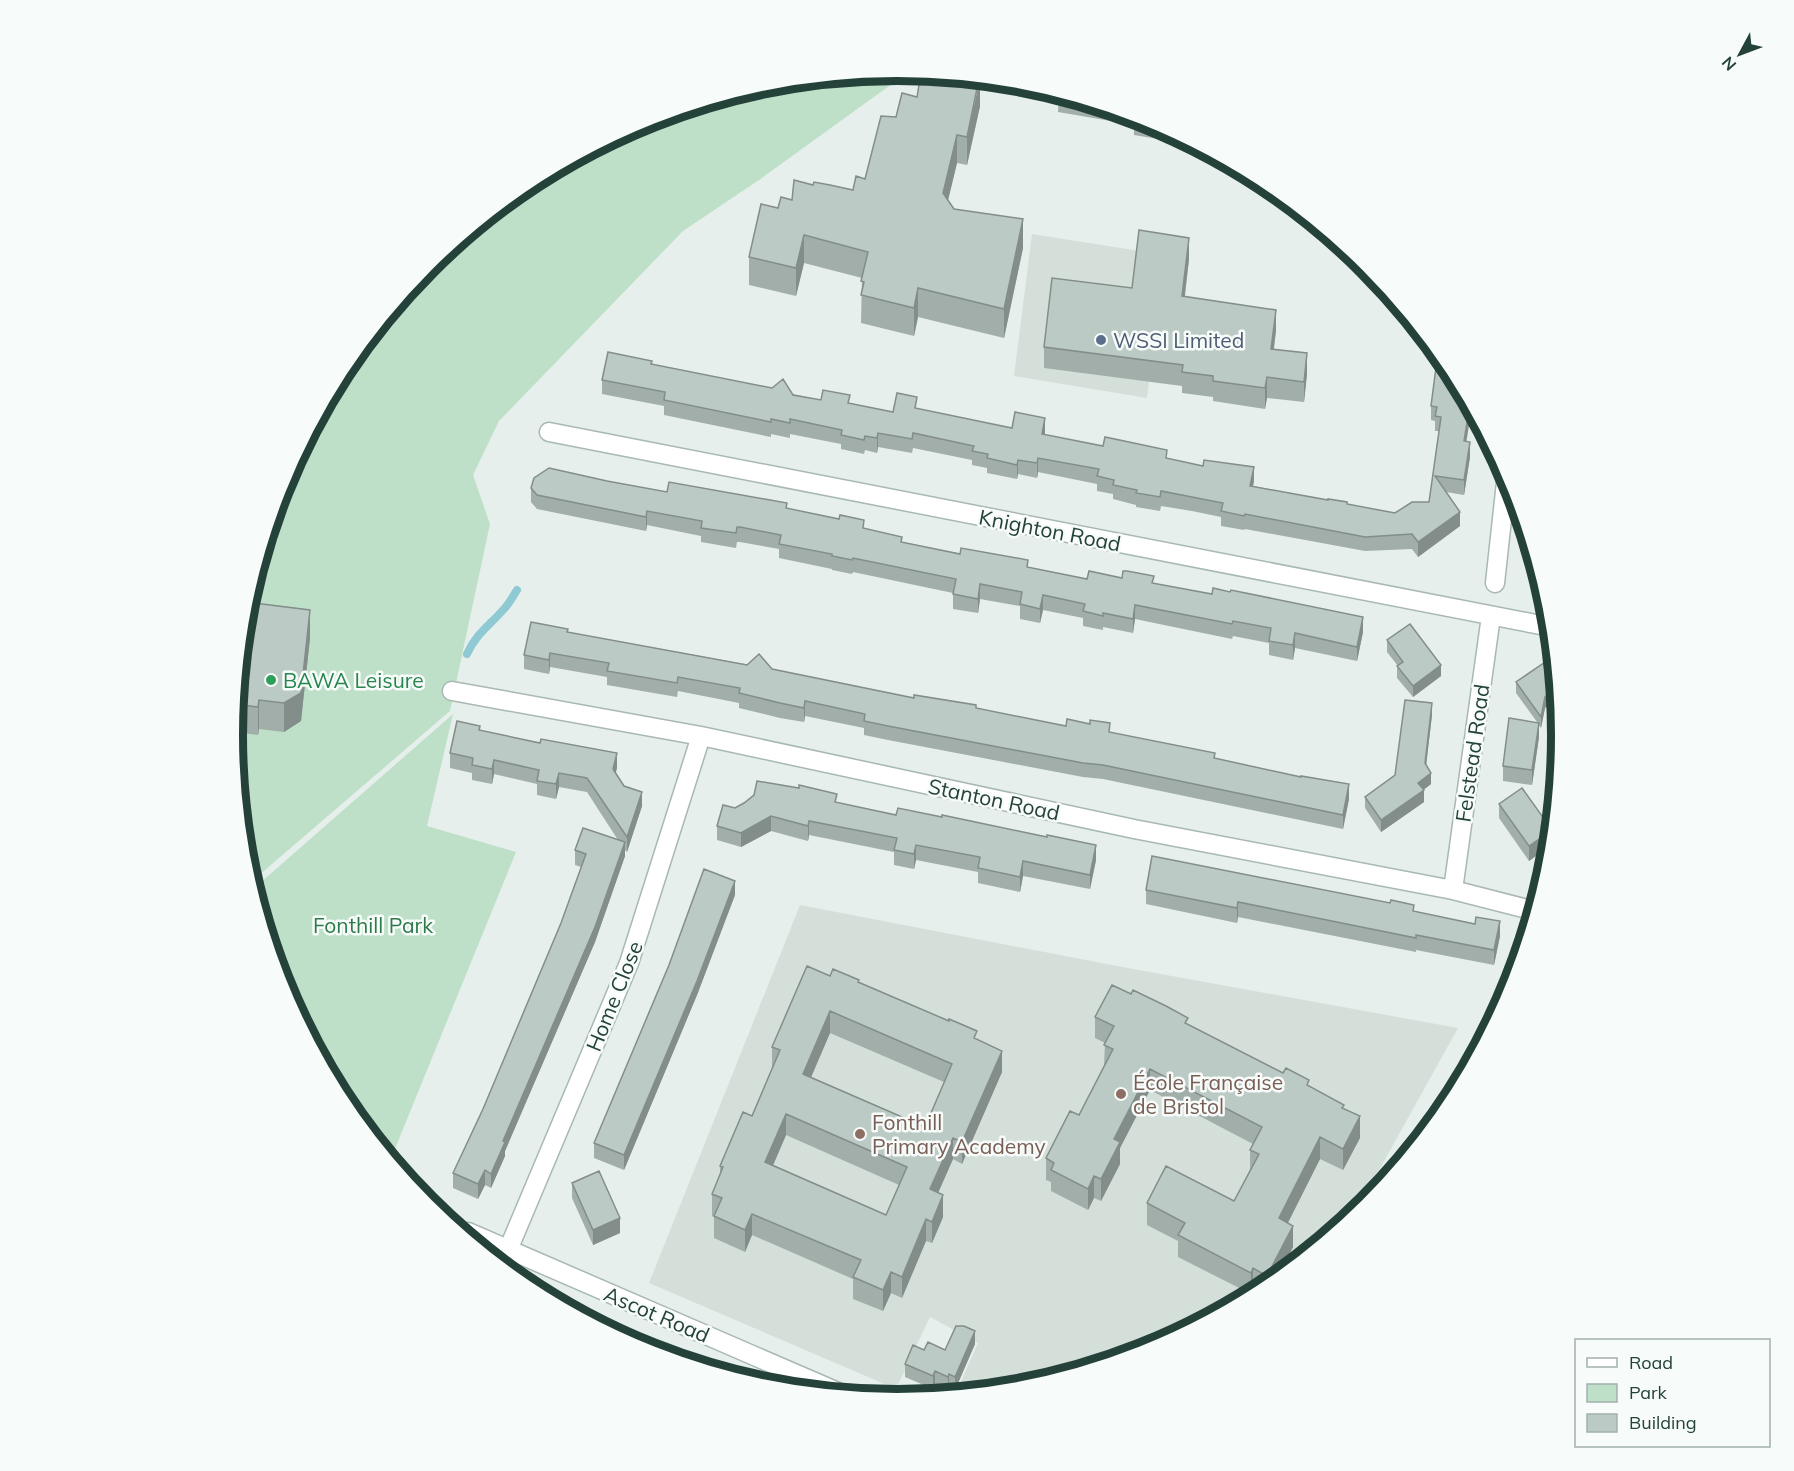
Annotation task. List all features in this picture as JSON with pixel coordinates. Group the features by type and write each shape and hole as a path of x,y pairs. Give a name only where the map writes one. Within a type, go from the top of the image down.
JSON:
{"street":[{"name":"Knighton Road","path":"549,432 1542,625"},
{"path":"1495,583 1505,493"},
{"name":"Felstead Road","path":"1453,890 1491,616"},
{"name":"Stanton Road","path":"452,691 701,736 1134,829 1453,890 1528,909"},
{"name":"Home Close","path":"508,1250 629,963 701,736"},
{"name":"Ascot Road","path":"473,1234 822,1385"}],"shaded area":[{"path":"1032,234 1165,255 1147,398 1014,376"},
{"name":"Fonthill Primary Academy","path":"800,905 1458,1028 1369,1189 1329,1228 1261,1280 1186,1323 1107,1355 1066,1368 1025,1377 959,1387 978,1343 930,1317 896,1389 649,1283"}],"green space":[{"name":"BAWA Leisure","path":"896,81 759,180 683,231 499,421 473,475 490,524 450,711 258,876 248,821 243,736 248,650 255,608 277,525 292,485 330,408 353,372 405,304 465,243 533,191 608,148 687,116 728,103 812,87 854,82"},
{"name":"Fonthill Park","path":"453,714 427,826 516,852 393,1153 353,1099 310,1025 277,946 260,883"}],"building":[{"path":"920,82 977,86 967,137 957,135 943,193 954,209 1023,219 1004,309 918,288 914,308 861,295 864,282 861,281 868,252 804,235 796,268 749,257 761,204 778,208 781,197 792,200 794,180 853,190 856,176 865,179 881,116 896,117 902,93 917,97"},
{"path":"1139,230 1189,238 1182,296 1276,310 1271,349 1307,353 1304,382 1267,377 1265,388 1213,381 1213,376 1182,372 1183,365 1044,347 1052,278 1132,288"},
{"path":"608,352 652,361 651,364 772,388 783,379 793,395 821,400 823,390 850,395 848,403 893,412 897,393 917,397 915,408 1012,428 1015,412 1045,418 1042,434 1103,446 1105,437 1167,450 1166,458 1203,466 1204,460 1254,467 1250,486 1347,502 1347,504 1395,513 1412,502 1429,502 1441,417 1435,416 1437,407 1431,406 1436,365 1468,416 1464,441 1470,442 1464,480 1435,476 1460,512 1418,542 1412,534 1365,537 1221,511 1223,503 1161,491 1160,497 1136,493 1137,490 1113,485 1114,480 1097,476 1099,469 1038,458 1037,463 1018,460 1017,465 987,458 988,454 972,451 974,446 913,433 912,439 878,433 877,438 865,436 864,440 841,435 842,430 790,419 790,423 771,419 771,422 664,400 665,392 602,380"},
{"path":"549,468 667,492 669,482 787,503 786,508 839,519 840,515 864,520 863,528 902,537 901,542 960,554 961,548 1028,560 1027,567 1087,579 1089,571 1122,578 1123,571 1127,571 1154,576 1152,583 1212,594 1213,588 1230,592 1231,590 1363,617 1357,647 1295,633 1293,645 1269,641 1271,628 1233,621 1232,624 1135,605 1133,619 1083,611 1085,604 1043,595 1040,609 1020,604 1022,592 980,584 978,599 953,594 956,579 779,544 781,535 740,527 737,527 736,533 701,528 702,521 647,511 646,517 537,495 531,488 534,478"},
{"path":"256,603 310,610 301,693 284,703 259,700 258,707 244,705 248,650"},
{"path":"531,622 568,629 567,632 747,665 759,654 772,669 914,698 914,695 976,705 976,708 1066,726 1067,719 1090,724 1090,720 1110,723 1109,732 1215,753 1214,758 1301,777 1349,784 1343,815 1103,765 864,721 865,714 805,701 804,708 739,693 740,688 678,677 677,683 607,671 609,663 550,653 549,660 524,655"},
{"path":"1410,624 1441,665 1413,686 1397,666 1403,662 1387,640"},
{"path":"1547,661 1550,693 1545,697 1541,717 1516,682"},
{"path":"1405,700 1432,703 1425,763 1431,773 1418,783 1424,790 1381,820 1365,797 1395,775"},
{"path":"1509,718 1539,723 1532,770 1503,766"},
{"path":"457,721 480,726 479,730 540,743 541,739 617,753 613,769 624,786 642,792 627,837 587,778 559,773 556,784 537,781 539,770 494,760 492,769 472,765 473,758 450,753"},
{"path":"757,781 799,788 799,785 837,794 835,802 896,815 898,808 1096,845 1090,875 1023,861 1020,877 978,868 980,857 916,845 914,854 894,850 897,838 809,821 808,826 771,816 741,833 717,826 723,805 735,808 744,803 754,795"},
{"path":"1522,788 1546,821 1544,836 1529,846 1499,804"},
{"path":"583,828 625,842 595,927 503,1141 505,1142 491,1174 485,1170 478,1184 453,1173 483,1109 561,923 586,854 575,850"},
{"path":"1152,856 1390,903 1391,900 1414,905 1413,911 1475,924 1476,917 1500,921 1494,950 1416,935 1416,938 1238,902 1237,908 1146,890"},
{"path":"704,869 735,881 697,981 624,1155 594,1143 669,965"},
{"path":"807,966 830,976 833,969 859,980 858,982 977,1031 974,1038 1002,1051 962,1142 953,1138 930,1189 943,1195 932,1222 926,1219 902,1277 891,1272 883,1290 853,1277 861,1260 752,1214 745,1230 714,1216 722,1198 712,1194 723,1167 720,1166 743,1112 752,1116 780,1050 772,1047","holes":["830,1011 952,1064 925,1127 803,1074","786,1114 907,1167 886,1215 765,1162"]},
{"path":"1112,985 1131,994 1133,990 1188,1018 1185,1023 1283,1073 1286,1068 1309,1080 1307,1085 1344,1105 1342,1108 1360,1116 1343,1149 1320,1137 1279,1218 1293,1226 1267,1276 1253,1268 1251,1273 1178,1235 1185,1223 1147,1203 1166,1166 1234,1201 1259,1154 1250,1150 1262,1127 1150,1069 1114,1139 1120,1142 1101,1179 1094,1176 1088,1189 1051,1170 1054,1163 1046,1158 1070,1111 1079,1115 1113,1049 1104,1045 1114,1026 1095,1017"},
{"path":"599,1171 620,1218 593,1230 572,1183"},
{"path":"603,1320 662,1346 647,1340"},
{"path":"956,1326 964,1326 975,1331 955,1377 949,1374 948,1377 935,1371 933,1376 905,1364 913,1345 924,1350 928,1342 945,1350"}],"waterway":[{"path":"467,654 478,636 505,608 517,590"}],"place":[{"name":"WSSI Limited","path":"1101,340"},
{"name":"BAWA Leisure","path":"271,680"},
{"name":"École Française de Bristol","path":"1121,1094"},
{"name":"Fonthill Primary Academy","path":"860,1134"}]}
